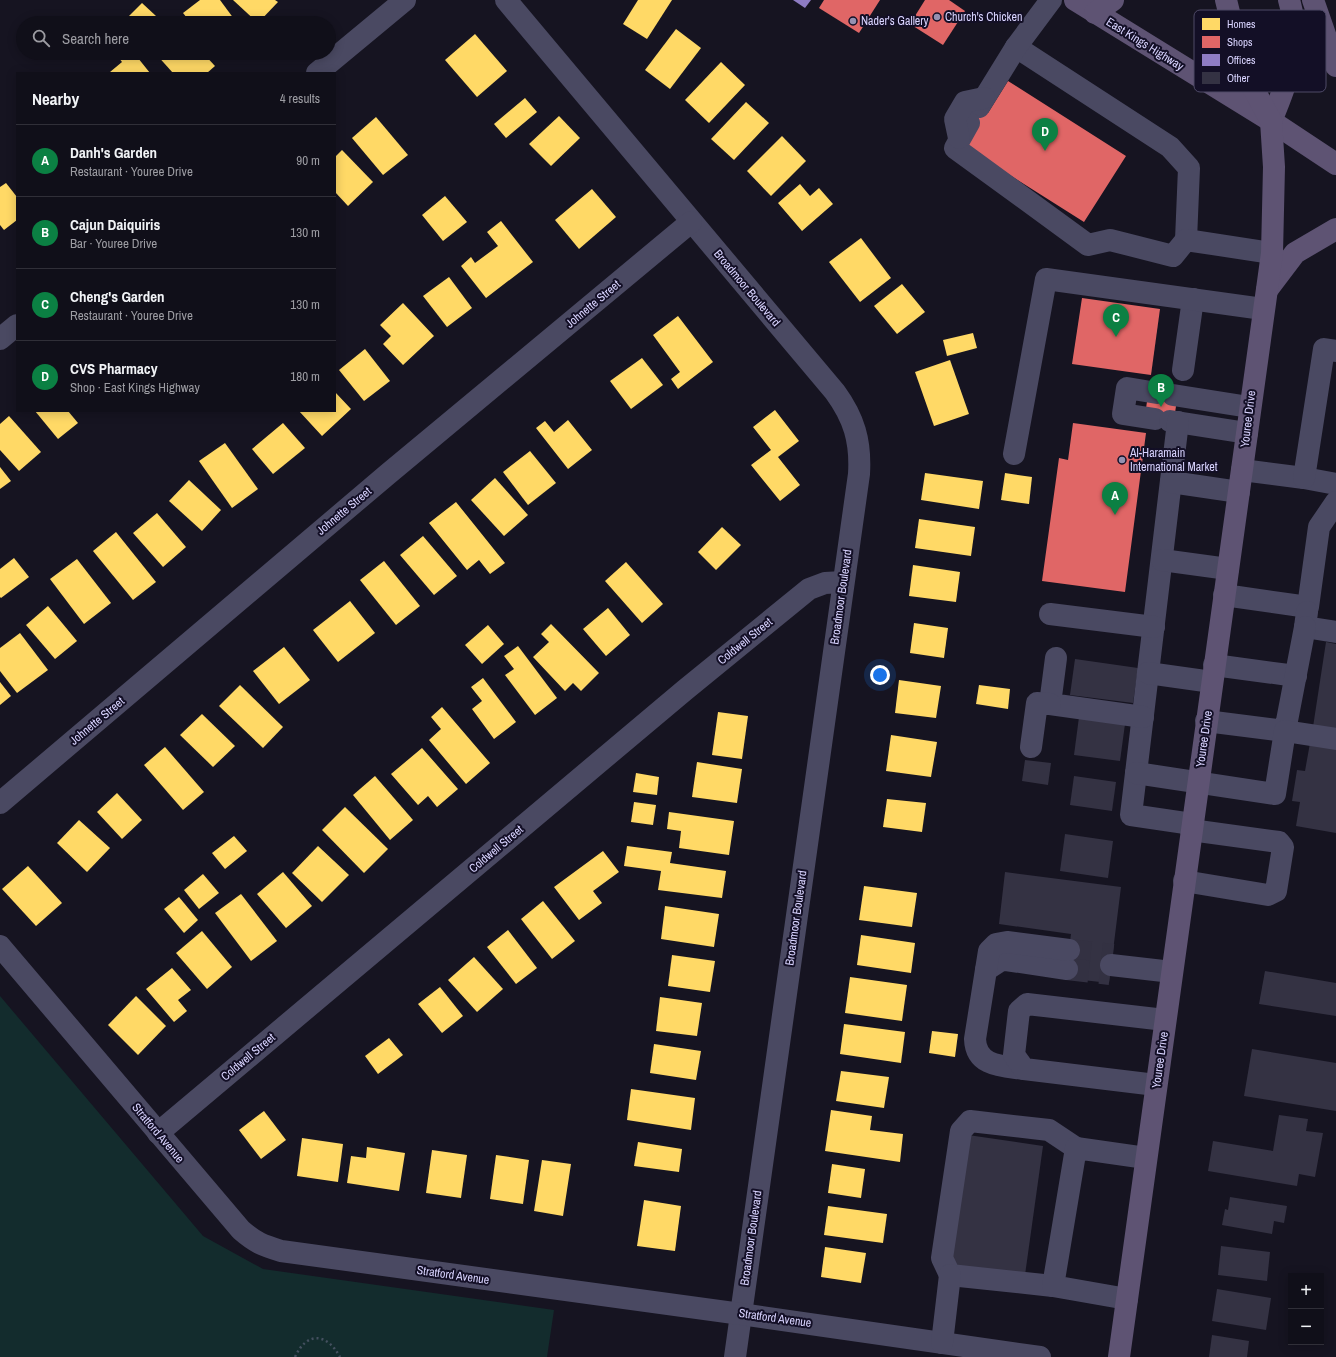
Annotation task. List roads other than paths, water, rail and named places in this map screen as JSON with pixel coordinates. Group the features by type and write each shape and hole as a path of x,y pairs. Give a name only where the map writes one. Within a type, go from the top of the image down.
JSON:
{"main road":[{"name":"East Kings Highway","path":"1075,0 1194,74"},
{"path":"1095,13 1113,0"},
{"name":"Youree Drive","path":"1226,0 1228,10"},
{"name":"Youree Drive","path":"1289,0 1291,10"},
{"path":"1313,0 1316,10"},
{"path":"1326,37 1336,66"},
{"name":"East Kings Highway","path":"1224,92 1336,164"},
{"name":"Youree Drive","path":"1119,1357 1206,721 1239,492 1249,407 1272,253 1274,167 1271,121 1255,92"},
{"name":"Youree Drive","path":"1271,121 1283,92"},
{"path":"1265,300 1295,253 1336,229"}],"street":[{"path":"336,57 405,0"},
{"name":"Broadmoor Boulevard","path":"506,0 835,392 850,416 859,443 859,474 735,1357"},
{"path":"1016,47 1170,147 1189,168 1186,240 1173,256 1110,240 1088,245 955,148 1016,47 1051,0"},
{"path":"318,72 333,60"},
{"path":"959,142 955,119 958,113 965,102 978,109"},
{"name":"Johnette Street","path":"0,803 388,474 691,222"},
{"path":"1186,240 1272,253"},
{"path":"1014,454 1046,279 1193,300 1265,300"},
{"path":"1183,370 1193,300"},
{"path":"0,339 16,326"},
{"path":"1304,478 1324,349 1336,351"},
{"path":"1246,433 1123,414 1127,388 1249,407"},
{"path":"1168,421 1171,482 1131,815 1279,842 1283,847 1276,891 1268,895 1184,882"},
{"path":"1242,470 1304,478 1336,484"},
{"path":"1171,482 1239,492"},
{"path":"1136,773 1275,794 1306,617 1319,527 1336,502"},
{"path":"1162,560 1228,569"},
{"name":"Coldwell Street","path":"158,1133 685,690 809,589 825,583 843,582"},
{"path":"1224,595 1306,617 1336,632"},
{"path":"1050,614 1154,627"},
{"path":"1050,704 1056,658"},
{"path":"1148,673 1296,676"},
{"path":"1030,747 1037,703 1143,717"},
{"path":"1206,721 1336,739"},
{"path":"1068,959 1007,942 996,944 989,951 975,1039 975,1047 978,1054 984,1060 993,1064 1156,1085"},
{"name":"Stratford Avenue","path":"0,946 241,1230 252,1240 261,1245 281,1251 741,1314 1040,1357"},
{"path":"1116,965 1172,972"},
{"path":"1024,1069 1014,1054 1019,1011 1027,1004 1165,1020"},
{"path":"942,1343 950,1275 942,1258 960,1131 970,1121 1048,1130 1076,1148 1146,1158"},
{"path":"1053,1286 1076,1148"},
{"path":"950,1275 1053,1286 1127,1298"}],"tunnel":[{"path":"1069,950 1113,955"},
{"path":"1067,969 1110,974"}],"place":[{"name":"Church's Chicken","path":"937,17"},
{"name":"Nader's Gallery","path":"853,21"},
{"name":"CVS Pharmacy","path":"1045,151"},
{"name":"Cheng's Garden","path":"1116,337"},
{"name":"Cajun Daiquiris","path":"1161,407"},
{"name":"Al-Haramain International Market","path":"1122,460"},
{"name":"Danh's Garden","path":"1115,515"}]}
